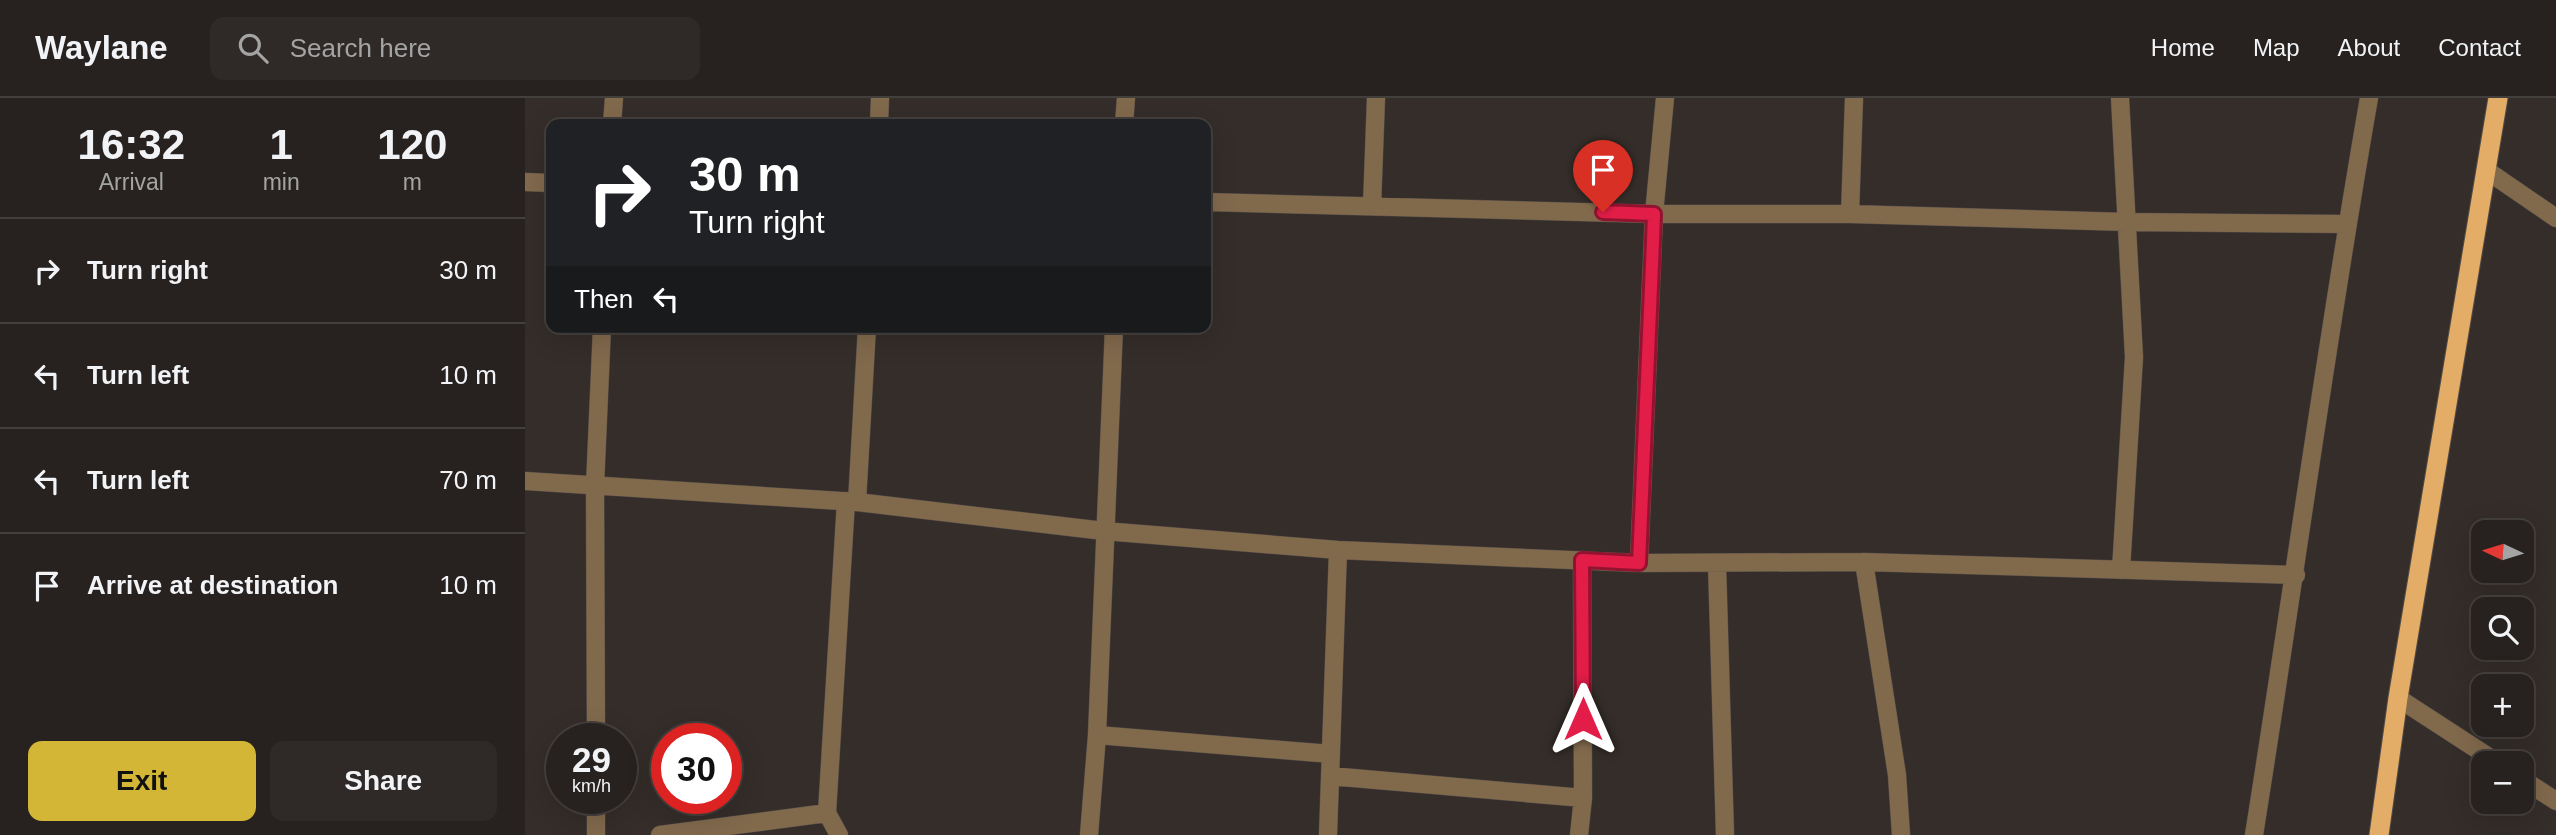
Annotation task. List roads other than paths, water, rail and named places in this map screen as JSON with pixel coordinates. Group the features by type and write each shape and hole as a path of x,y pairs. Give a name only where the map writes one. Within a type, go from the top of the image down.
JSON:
{"highway":[{"path":"2379,835 2398,698 2498,98"}],"street":[{"path":"612,119 614,98"},
{"path":"879,119 880,98"},
{"path":"1124,119 1126,98"},
{"path":"1372,206 1376,98"},
{"path":"1639,563 1654,214 1665,98"},
{"path":"1850,214 1854,98"},
{"path":"2120,98 2134,357 2121,570"},
{"path":"2254,835 2296,575 2347,225 2369,98"},
{"path":"2486,170 2556,218"},
{"path":"525,182 546,183"},
{"path":"1211,202 1654,214 1850,214 2347,225"},
{"path":"596,723 595,486 602,333"},
{"path":"839,835 827,813 866,333"},
{"path":"1089,835 1097,735 1114,333"},
{"path":"525,481 852,501 1104,531 1338,550 1639,563 1864,562 2296,575"},
{"path":"1328,835 1338,550"},
{"path":"1579,835 1583,798 1582,560"},
{"path":"1864,562 1897,775 1901,835"},
{"path":"1717,564 1725,835"},
{"path":"2398,698 2480,751"},
{"path":"1097,735 1331,754"},
{"path":"1331,776 1583,798"},
{"path":"2534,787 2556,801"},
{"path":"660,835 827,813"},
{"path":"596,814 596,835"}]}
